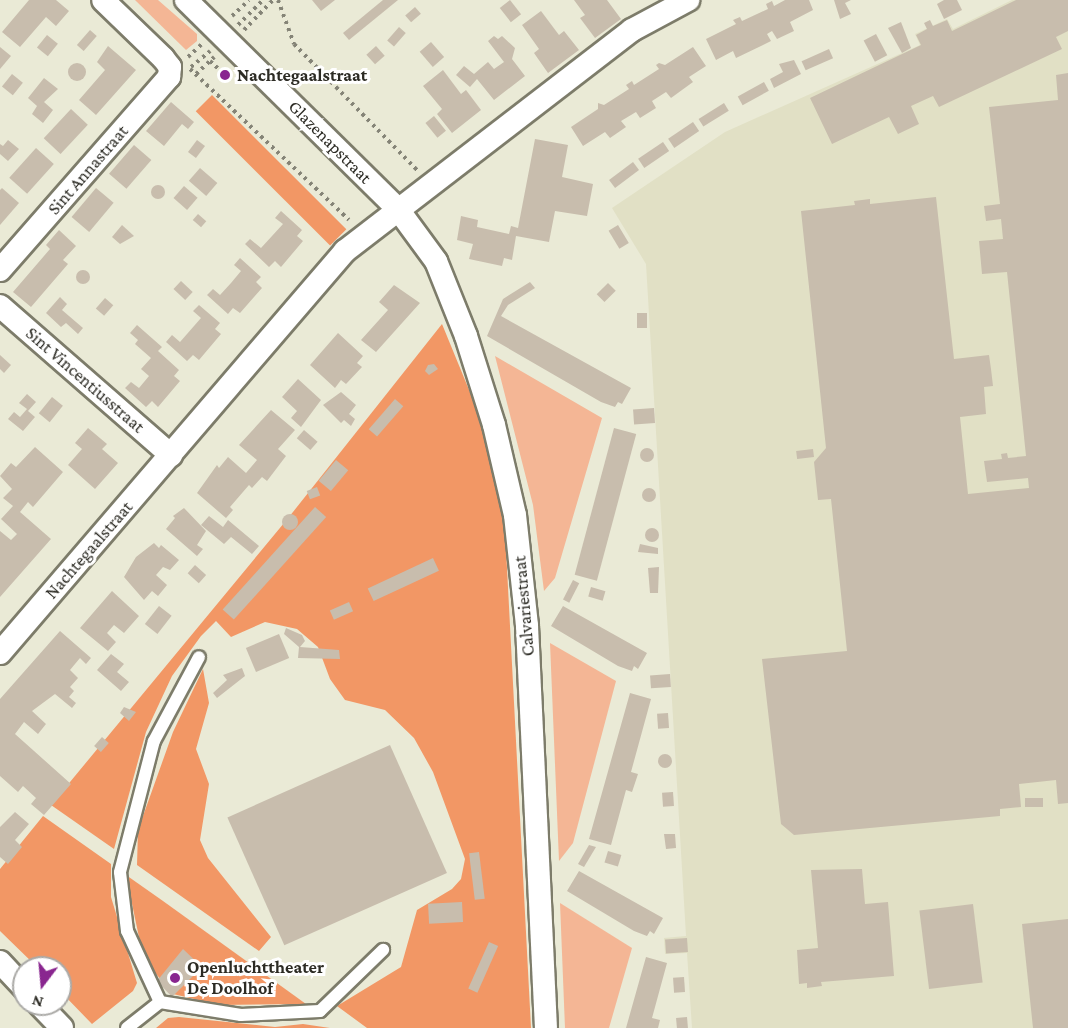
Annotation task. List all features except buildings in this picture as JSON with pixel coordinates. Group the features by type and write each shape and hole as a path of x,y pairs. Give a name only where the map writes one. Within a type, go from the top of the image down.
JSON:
{"street":[{"path":"103,0 180,68"},
{"name":"Glazenapstraat","path":"186,0 397,208"},
{"name":"Nachtegaalstraat","path":"0,653 345,251 397,208 632,30 688,0"},
{"name":"Sint Annastraat","path":"0,270 169,77 180,68"},
{"name":"Calvariestraat","path":"397,208 436,261 466,336 495,425 515,515 527,626 546,1028"},
{"name":"Sint Vincentiusstraat","path":"0,306 171,455"},
{"path":"0,962 12,975"},
{"path":"50,1016 62,1028"}],"lane":[{"path":"160,1002 127,931 120,872 154,741 199,657"},
{"path":"127,1028 160,1002 241,1015 320,1011 383,950"}],"path":[{"path":"278,0 294,44 429,184"},
{"path":"210,61 225,75"},
{"path":"180,68 348,221 356,212 374,228"}],"shaded area":[{"path":"135,0 158,0 197,34 197,41 186,50"},
{"path":"1012,0 1068,0 1068,1028 692,1028 687,953 665,954 664,938 686,936 646,264 612,208 725,132 920,45 915,34 947,19 953,29"},
{"path":"212,95 346,229 330,246 196,111"},
{"path":"442,324 483,424 495,469 505,530 531,1028 367,1028 337,1006 401,967 417,910 452,889 461,879 465,859 433,772 414,738 385,710 345,700 330,679 318,647 297,629 265,622 231,637 216,621 201,636 172,676 146,732 114,849 51,805 289,517"},
{"path":"495,356 602,418 555,578 544,591 533,505"},
{"path":"550,643 616,681 573,843 559,861"},
{"path":"203,669 209,703 196,749 209,784 200,840 208,858 271,937 259,951 137,865 138,830 173,732"},
{"path":"43,816 111,864 111,897 137,983 133,991 92,1024 72,1003 72,956 26,956 0,931 0,869"},
{"path":"126,875 306,1004 220,1005 173,994 151,968 140,942"},
{"path":"560,903 632,948 609,1028 565,1028"},
{"path":"179,1017 275,1027 303,1024 330,1028 156,1028 168,1018"}],"place":[{"name":"Nachtegaalstraat","path":"225,75"},
{"name":"Openluchttheater De Doolhof","path":"175,978"}]}
